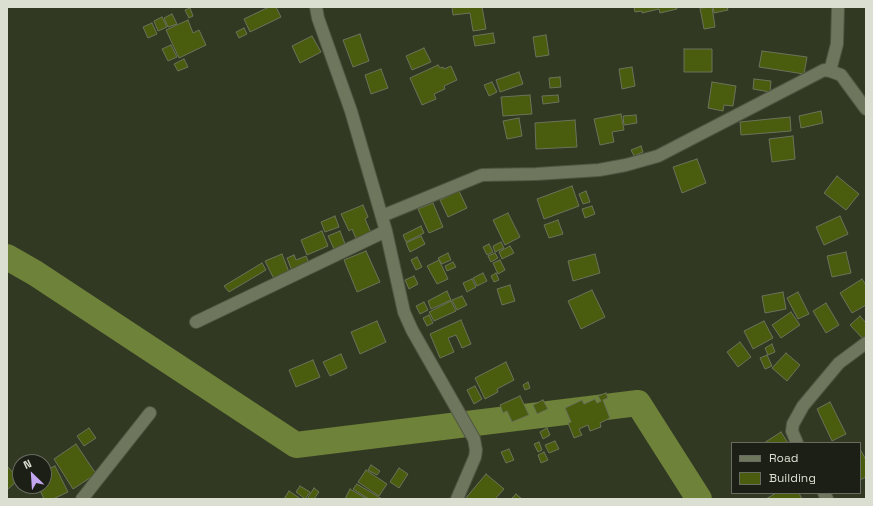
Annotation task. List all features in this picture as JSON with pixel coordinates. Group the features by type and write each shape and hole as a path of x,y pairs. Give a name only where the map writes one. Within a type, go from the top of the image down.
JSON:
{"street":[{"path":"316,7 318,18 351,111 382,216 404,312 412,330 474,439 476,450 475,457 458,499"},
{"path":"830,70 837,44 838,7"},
{"path":"382,216 482,175 536,174 598,170 626,165 658,156 824,70 830,70 841,75 866,109"},
{"path":"196,322 386,231"},
{"path":"797,442 792,431 793,424 803,406 839,363 866,343"},
{"path":"82,499 150,413"}],"building":[{"path":"269,7 276,7 281,17 250,32 244,19"},
{"path":"452,7 482,7 486,29 473,31 470,13 453,15"},
{"path":"634,7 676,7 677,9 660,13 659,9 642,13 642,11 635,12"},
{"path":"712,7 715,27 704,29 700,8"},
{"path":"713,7 727,7 728,10 714,13"},
{"path":"190,8 193,16 189,18 185,10"},
{"path":"172,14 177,24 168,27 164,18"},
{"path":"162,17 167,27 158,31 154,21"},
{"path":"188,20 193,33 199,30 206,45 179,58 166,30"},
{"path":"152,23 157,34 148,38 143,27"},
{"path":"244,28 247,34 239,38 236,32"},
{"path":"493,33 495,43 475,46 473,36"},
{"path":"360,34 369,61 353,67 343,40"},
{"path":"546,35 549,55 536,57 533,37"},
{"path":"312,36 321,52 300,63 292,46"},
{"path":"171,45 177,57 168,61 162,49"},
{"path":"424,48 431,62 412,70 406,56"},
{"path":"684,49 712,49 712,72 684,72"},
{"path":"762,51 807,57 804,74 759,67"},
{"path":"184,59 188,67 178,71 174,64"},
{"path":"438,65 440,68 443,67 444,69 451,66 457,80 444,86 445,89 434,94 436,99 422,105 410,78"},
{"path":"632,67 635,86 622,89 619,69"},
{"path":"381,69 388,88 371,94 365,75"},
{"path":"519,72 523,84 500,92 496,80"},
{"path":"560,77 561,87 550,88 549,78"},
{"path":"754,79 771,81 770,92 753,89"},
{"path":"492,82 497,92 489,96 484,85"},
{"path":"712,82 736,86 733,106 724,105 723,111 708,108"},
{"path":"530,95 532,114 503,116 501,97"},
{"path":"558,95 559,102 543,104 542,96"},
{"path":"821,111 823,123 801,128 799,116"},
{"path":"621,114 624,130 612,132 614,142 600,145 594,119"},
{"path":"636,115 637,123 624,125 623,116"},
{"path":"790,117 791,131 741,135 740,122"},
{"path":"519,118 522,136 507,139 503,121"},
{"path":"575,120 577,147 536,149 535,123"},
{"path":"793,136 795,159 772,162 769,139"},
{"path":"641,146 643,152 634,156 631,150"},
{"path":"697,159 706,183 682,193 673,167"},
{"path":"837,176 859,194 846,210 824,193"},
{"path":"572,186 579,206 544,219 537,199"},
{"path":"459,191 467,208 448,217 440,200"},
{"path":"586,191 590,202 583,204 579,194"},
{"path":"433,203 443,227 429,233 418,209"},
{"path":"363,205 368,217 365,219 372,235 357,241 352,229 349,231 341,214"},
{"path":"592,206 595,214 585,218 582,209"},
{"path":"508,213 520,237 505,245 493,220"},
{"path":"335,216 339,227 325,232 321,222"},
{"path":"840,216 848,234 824,245 816,227"},
{"path":"558,220 563,234 549,238 544,225"},
{"path":"421,226 424,233 406,242 403,235"},
{"path":"322,231 328,246 307,255 301,240"},
{"path":"340,231 345,244 334,249 328,236"},
{"path":"421,236 425,244 410,252 406,243"},
{"path":"501,242 504,248 495,252 493,246"},
{"path":"489,244 493,252 487,255 483,247"},
{"path":"510,246 514,253 502,259 499,252"},
{"path":"366,251 380,282 357,292 344,260"},
{"path":"846,252 851,273 832,277 827,256"},
{"path":"448,253 451,260 442,264 438,258"},
{"path":"495,253 498,258 491,262 488,256"},
{"path":"282,254 289,272 274,279 265,261"},
{"path":"595,254 600,273 573,281 568,261"},
{"path":"294,255 296,260 306,256 309,263 292,271 287,258"},
{"path":"417,257 422,267 416,270 411,260"},
{"path":"439,260 448,279 437,284 427,266"},
{"path":"500,260 505,270 498,274 493,263"},
{"path":"453,262 456,267 447,271 445,266"},
{"path":"262,263 266,270 229,292 224,286"},
{"path":"483,273 487,281 477,286 473,278"},
{"path":"496,273 499,280 494,282 491,276"},
{"path":"414,276 418,284 409,289 405,280"},
{"path":"472,279 476,287 467,292 463,283"},
{"path":"862,279 866,285 866,305 852,313 840,293"},
{"path":"510,285 515,301 502,305 497,289"},
{"path":"592,290 605,317 581,329 568,301"},
{"path":"447,291 451,300 431,309 428,301"},
{"path":"783,292 786,309 765,313 762,296"},
{"path":"798,292 809,314 798,319 787,298"},
{"path":"462,296 467,305 457,310 452,300"},
{"path":"451,301 456,311 434,321 429,312"},
{"path":"424,302 428,310 420,314 416,306"},
{"path":"826,303 839,325 826,333 813,311"},
{"path":"791,312 800,325 781,338 772,325"},
{"path":"429,315 433,323 427,326 423,318"},
{"path":"860,316 866,323 865,341 850,325"},
{"path":"461,320 471,344 462,348 456,335 448,338 454,352 440,358 430,334"},
{"path":"377,321 386,342 360,354 351,332"},
{"path":"764,321 773,338 753,349 744,331"},
{"path":"740,342 751,357 738,367 727,352"},
{"path":"772,344 775,352 768,355 765,348"},
{"path":"786,353 800,365 787,381 772,368"},
{"path":"341,354 347,368 330,376 323,362"},
{"path":"767,355 772,366 765,369 760,358"},
{"path":"313,360 320,377 296,387 289,370"},
{"path":"506,362 514,380 497,389 498,392 485,399 475,378"},
{"path":"528,382 530,388 525,390 523,385"},
{"path":"475,386 482,399 474,404 467,390"},
{"path":"606,393 608,398 603,400 610,418 600,423 601,427 590,431 588,425 579,429 582,435 574,438 568,423 571,422 565,408 582,400 584,404 595,399 597,403 601,401 598,396"},
{"path":"520,396 529,415 512,422 507,411 503,413 500,405"},
{"path":"543,400 548,409 537,414 533,405"},
{"path":"830,402 846,434 832,441 817,409"},
{"path":"89,428 96,438 84,446 77,436"},
{"path":"547,428 550,435 543,439 540,432"},
{"path":"781,432 787,442 766,442"},
{"path":"555,441 559,449 549,453 545,445"},
{"path":"539,442 542,450 538,452 534,444"},
{"path":"76,444 96,474 73,489 54,459"},
{"path":"509,449 514,460 506,463 501,452"},
{"path":"861,451 866,460 866,477 861,480"},
{"path":"544,452 548,460 541,463 538,455"},
{"path":"371,465 380,471 377,475 368,470"},
{"path":"7,466 12,471 12,485 7,490"},
{"path":"55,466 68,492 53,499 44,499 42,494 52,494 52,467"},
{"path":"399,468 408,474 399,488 390,482"},
{"path":"366,470 387,484 379,496 358,482"},
{"path":"486,474 504,489 495,499 465,499"},
{"path":"357,484 382,499 369,499 353,489"},
{"path":"300,486 310,492 305,499 296,492"},
{"path":"314,488 319,492 314,499 307,499"},
{"path":"350,489 367,499 345,499"},
{"path":"289,491 301,499 284,499"},
{"path":"516,494 522,499 511,499"},
{"path":"774,494 800,494 802,499 766,499"}],"waterway":[{"path":"7,257 35,273 296,445 638,403 699,499"}]}
